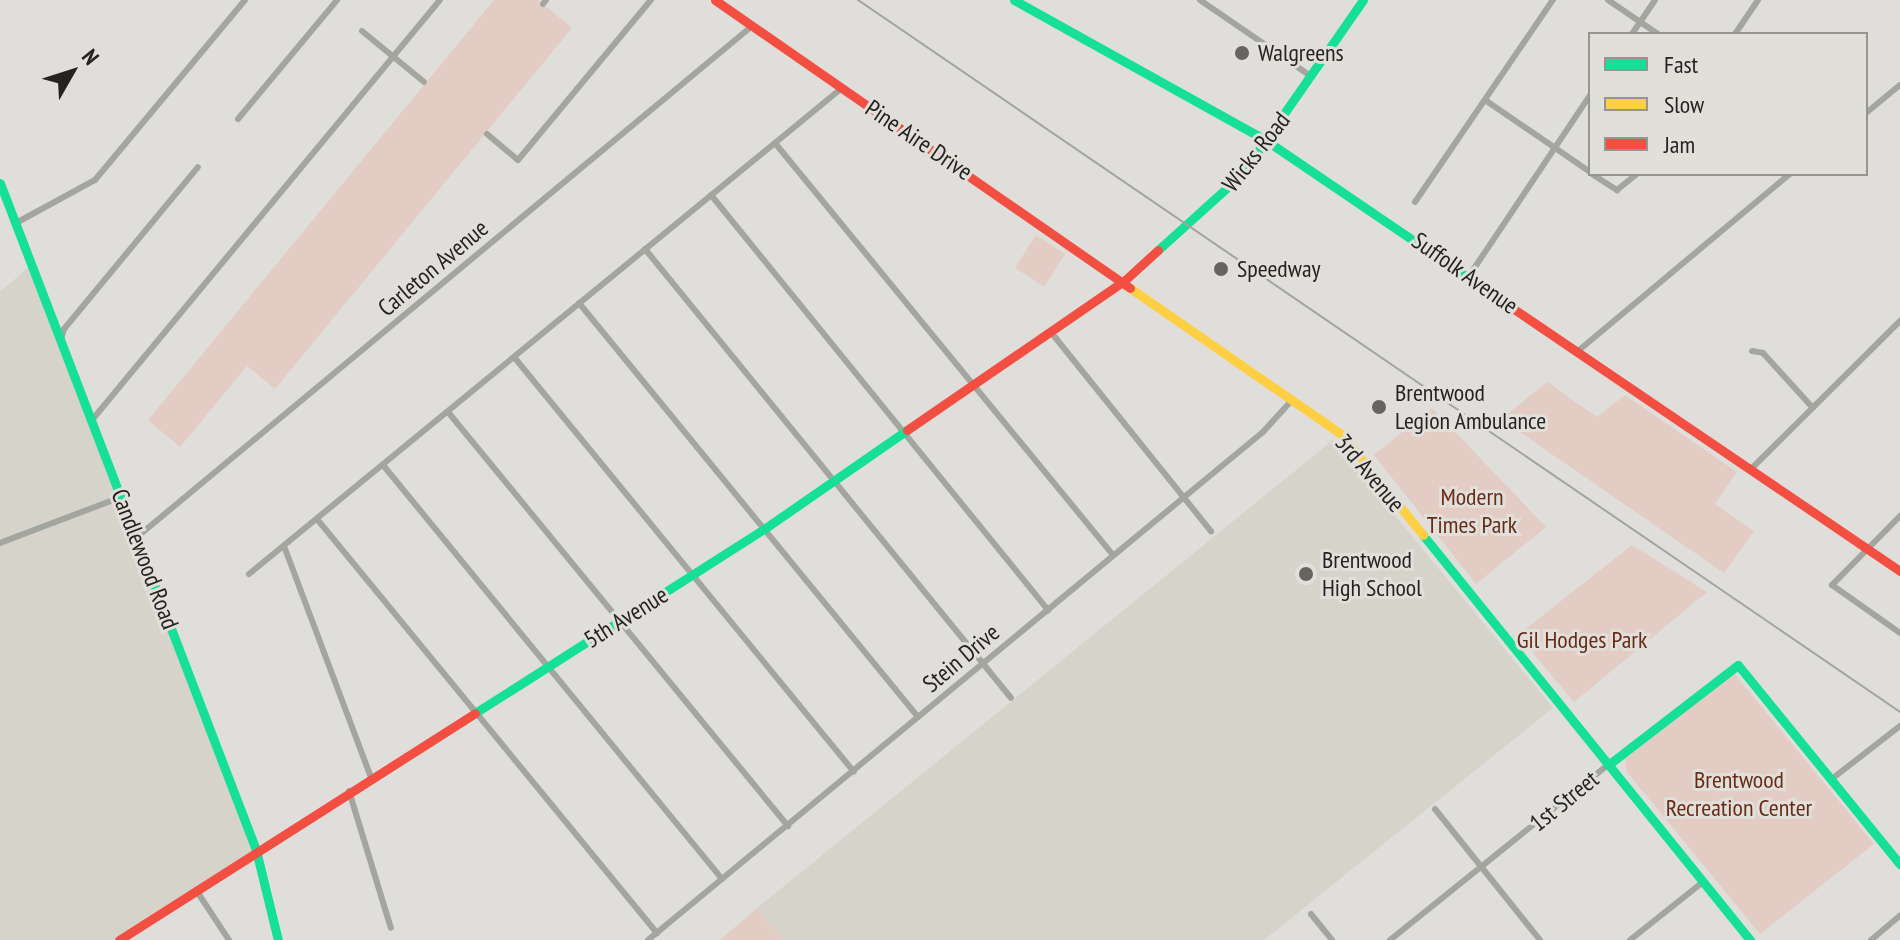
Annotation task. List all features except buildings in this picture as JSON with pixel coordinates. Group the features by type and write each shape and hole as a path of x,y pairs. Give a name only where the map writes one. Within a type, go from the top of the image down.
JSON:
{"street":[{"path":"16,223 95,180 245,0"},
{"path":"238,119 337,0"},
{"path":"92,420 440,0"},
{"path":"487,134 518,160 651,0"},
{"name":"Pine Aire Drive","path":"715,0 1124,281"},
{"name":"Suffolk Avenue","path":"1014,0 1267,141 1900,571"},
{"path":"1200,0 1312,77"},
{"name":"Wicks Road","path":"1124,281 1219,198 1267,141 1363,0"},
{"path":"1415,202 1553,0"},
{"path":"1608,0 1655,32"},
{"path":"1633,32 1655,0"},
{"path":"1736,32 1758,0"},
{"name":"Carleton Avenue","path":"137,537 752,26"},
{"path":"362,31 424,82"},
{"path":"1868,111 1900,85"},
{"path":"249,574 842,88"},
{"path":"1469,276 1588,98"},
{"path":"1485,100 1588,171"},
{"path":"775,143 1113,555"},
{"path":"61,340 64,329 198,167"},
{"path":"1596,176 1617,190 1634,176"},
{"path":"1578,351 1788,176"},
{"name":"Candlewood Road","path":"0,183 256,850 278,940"},
{"path":"711,195 1048,610"},
{"path":"645,249 1011,698"},
{"name":"5th Avenue","path":"124,939 256,850 764,529 1124,281"},
{"name":"3rd Avenue","path":"1124,281 1341,434 1750,940"},
{"path":"579,303 918,717"},
{"path":"1752,468 1900,321"},
{"path":"1050,331 1211,531"},
{"path":"1752,351 1763,353 1812,407"},
{"path":"514,357 854,772"},
{"name":"Stein Drive","path":"648,940 1263,432 1292,400"},
{"path":"448,412 788,826"},
{"path":"383,465 722,879"},
{"path":"0,543 121,497"},
{"path":"1900,517 1832,585 1900,633"},
{"path":"317,519 657,933"},
{"path":"284,546 371,778"},
{"name":"1st Street","path":"1390,940 1738,665 1833,778"},
{"path":"1900,726 1833,778 1900,864"},
{"path":"349,791 391,928"},
{"path":"1435,809 1540,940"},
{"path":"1630,940 1703,882"},
{"path":"196,890 229,940"},
{"path":"1311,914 1332,940"},
{"path":"1871,940 1900,916"}],"shaded area":[{"path":"32,264 256,850 118,940 0,940 0,292"},
{"name":"Brentwood High School","path":"1333,440 1553,708 1264,940 782,940 757,908"}],"green space":[{"path":"494,0 538,0 572,28 275,389 247,366 180,447 148,420"},
{"path":"1036,235 1065,254 1044,287 1015,268"},
{"path":"1547,382 1597,417 1625,395 1737,472 1715,504 1754,531 1724,573 1501,419"},
{"name":"Modern Times Park","path":"1432,408 1546,527 1476,584 1374,455"},
{"name":"Gil Hodges Park","path":"1632,545 1707,592 1574,702 1518,635"},
{"name":"Brentwood Recreation Center","path":"1734,673 1874,844 1760,934 1627,772 1625,759"},
{"path":"757,908 782,940 720,940"}],"railway":[{"path":"858,0 1900,712"}],"traffic: fast":[{"path":"1014,0 1267,141 1483,288"},
{"path":"1158,250 1242,174 1363,0"},
{"path":"0,183 256,850 278,940"},
{"path":"475,713 764,529 907,430"},
{"path":"1423,535 1750,940"},
{"path":"1608,765 1738,665 1900,864"}],"traffic: slow":[{"path":"1130,288 1341,434 1423,535"}],"traffic: jam":[{"path":"715,0 1130,288"},
{"path":"907,430 1124,281 1158,250"},
{"path":"1483,288 1900,571"},
{"path":"119,940 475,713"}],"place":[{"name":"Walgreens","path":"1242,53"},
{"name":"Speedway","path":"1221,269"},
{"name":"Brentwood Legion Ambulance","path":"1379,407"},
{"name":"Brentwood High School","path":"1306,574"}]}
